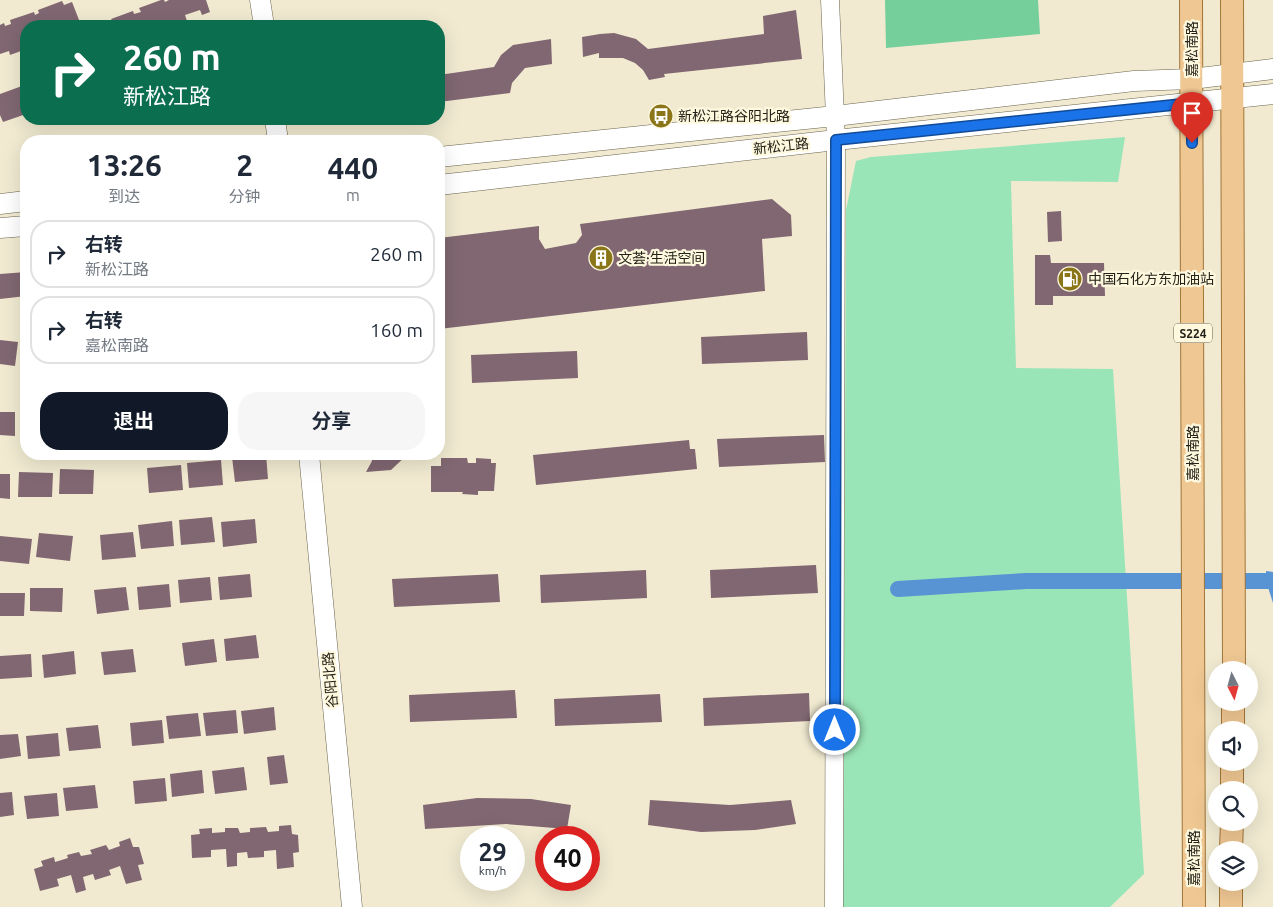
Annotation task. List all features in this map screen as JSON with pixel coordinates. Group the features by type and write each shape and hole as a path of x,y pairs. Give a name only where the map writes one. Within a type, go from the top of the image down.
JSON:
{"main road":[{"path":"260,0 263,20"},
{"name":"嘉松南路","path":"1192,0 1194,907"},
{"path":"1232,0 1234,661"},
{"name":"新松江路","path":"445,156 835,116 1134,81 1192,79 1273,69"},
{"name":"新松江路","path":"445,184 836,140 1273,94"},
{"path":"0,204 20,202"},
{"path":"0,228 20,226"},
{"name":"谷阳北路","path":"310,460 352,907"},
{"path":"1230,907 1231,891"}],"street":[{"path":"830,0 836,140 834,907"}],"green space":[{"path":"885,0 1038,0 1040,34 886,48"},
{"path":"1125,137 1118,182 1011,181 1016,368 1113,369 1144,874 1110,907 843,907 846,210 856,161 871,157"}],"water":[{"path":"1266,571 1273,572 1273,603 1266,581"}],"building":[{"path":"161,0 165,2 169,0 206,0 210,12 202,15 200,10 185,15 187,20 111,19 133,11 134,14 141,12 139,8"},
{"path":"62,1 64,5 72,2 79,20 20,20 20,51 10,55 9,51 0,54 0,25 4,23 5,26 11,24 10,20 34,12 35,15 39,13 38,10"},
{"path":"796,10 802,59 664,74 665,77 649,80 643,70 635,63 623,58 599,58 599,53 583,57 582,37 614,33 636,39 648,49 764,34 763,16"},
{"path":"551,39 552,64 525,68 512,83 510,93 445,101 445,74 494,67 501,55 513,45"},
{"path":"20,87 20,116 3,122 0,115 0,94"},
{"name":"文荟·生活空间","path":"772,199 791,215 792,236 762,239 765,291 445,328 445,237 539,226 539,239 545,249 576,243 582,235 580,224"},
{"path":"1061,211 1062,241 1048,242 1047,212"},
{"name":"中国石化方东加油站","path":"1035,255 1050,255 1051,263 1104,263 1105,296 1053,296 1053,305 1035,305"},
{"path":"20,272 20,297 0,299 0,274"},
{"path":"807,332 808,360 702,364 701,337"},
{"path":"0,340 18,342 15,366 0,364"},
{"path":"577,351 578,378 472,383 471,355"},
{"path":"0,412 15,412 15,436 0,435"},
{"path":"824,435 825,462 719,467 717,439"},
{"path":"689,440 690,449 695,449 697,469 536,485 533,455"},
{"path":"445,458 467,458 468,463 476,463 476,458 491,459 491,463 496,463 494,491 478,491 478,495 462,494 463,492 431,492 431,466 441,466 441,460 445,460"},
{"path":"221,460 223,485 189,488 187,463"},
{"path":"232,460 266,460 268,479 235,482"},
{"path":"402,460 391,470 366,472 372,461"},
{"path":"181,465 183,490 149,493 147,468"},
{"path":"60,469 94,470 93,494 59,494"},
{"path":"19,472 53,473 52,497 18,497"},
{"path":"0,474 10,474 10,499 0,498"},
{"path":"212,517 215,542 181,545 179,520"},
{"path":"255,519 257,543 223,547 221,522"},
{"path":"172,521 174,546 141,549 138,525"},
{"path":"133,532 136,557 102,560 100,535"},
{"path":"39,533 73,536 70,561 36,557"},
{"path":"0,536 32,539 29,564 0,561"},
{"path":"816,565 818,593 711,598 710,570"},
{"path":"646,570 647,598 541,603 540,575"},
{"path":"250,574 252,597 220,600 218,577"},
{"path":"498,574 500,602 394,607 392,579"},
{"path":"210,577 212,600 180,603 178,580"},
{"path":"169,584 171,607 139,610 137,587"},
{"path":"126,587 129,610 97,614 94,590"},
{"path":"30,588 63,588 62,612 30,611"},
{"path":"0,593 25,593 24,616 0,616"},
{"path":"256,635 259,658 226,661 224,639"},
{"path":"214,639 217,662 185,666 182,643"},
{"path":"133,649 136,672 104,675 101,652"},
{"path":"74,651 76,674 44,678 42,655"},
{"path":"31,654 32,677 0,679 0,656"},
{"path":"515,690 517,718 410,722 409,695"},
{"path":"809,693 810,721 704,726 703,698"},
{"path":"660,694 662,722 555,726 554,699"},
{"path":"274,707 276,730 244,734 241,711"},
{"path":"236,710 238,733 206,736 203,713"},
{"path":"198,713 201,736 169,739 166,716"},
{"path":"162,720 164,743 132,746 130,723"},
{"path":"98,725 101,748 69,751 66,728"},
{"path":"58,733 60,756 28,759 26,736"},
{"path":"18,734 21,756 0,759 0,735"},
{"path":"284,755 288,783 270,785 267,757"},
{"path":"244,767 247,790 215,794 212,771"},
{"path":"202,770 204,793 172,797 170,774"},
{"path":"165,778 167,801 135,804 133,781"},
{"path":"95,785 98,808 66,811 63,788"},
{"path":"12,792 14,815 0,817 0,793"},
{"path":"57,793 59,816 27,819 24,796"},
{"path":"477,798 531,799 571,805 568,826 506,824 425,829 423,805"},
{"path":"650,800 730,805 791,800 796,824 755,830 701,832 648,825"},
{"path":"291,825 292,834 298,835 299,852 293,853 294,867 277,869 276,850 264,851 264,857 248,858 247,852 237,853 237,866 227,867 226,849 211,850 211,857 192,858 191,835 200,834 199,829 212,828 212,833 225,832 225,828 238,828 240,833 250,832 250,828 266,827 268,832 279,831 279,826"},
{"path":"130,838 133,847 139,847 144,864 138,865 142,880 126,884 120,866 109,870 111,875 95,880 93,874 83,877 86,890 76,893 71,875 57,879 59,886 40,891 34,869 43,866 41,861 54,857 55,862 68,858 67,855 79,852 81,856 92,854 90,850 106,845 109,850 120,846 119,842"}],"waterway":[{"path":"898,589 1026,581 1273,581"}],"place":[{"name":"新松江路谷阳北路","path":"661,116"},
{"name":"文荟·生活空间","path":"601,258"},
{"name":"中国石化方东加油站","path":"1070,279"}],"route":[{"path":"835,730 836,140 1192,103 1192,143"}]}
